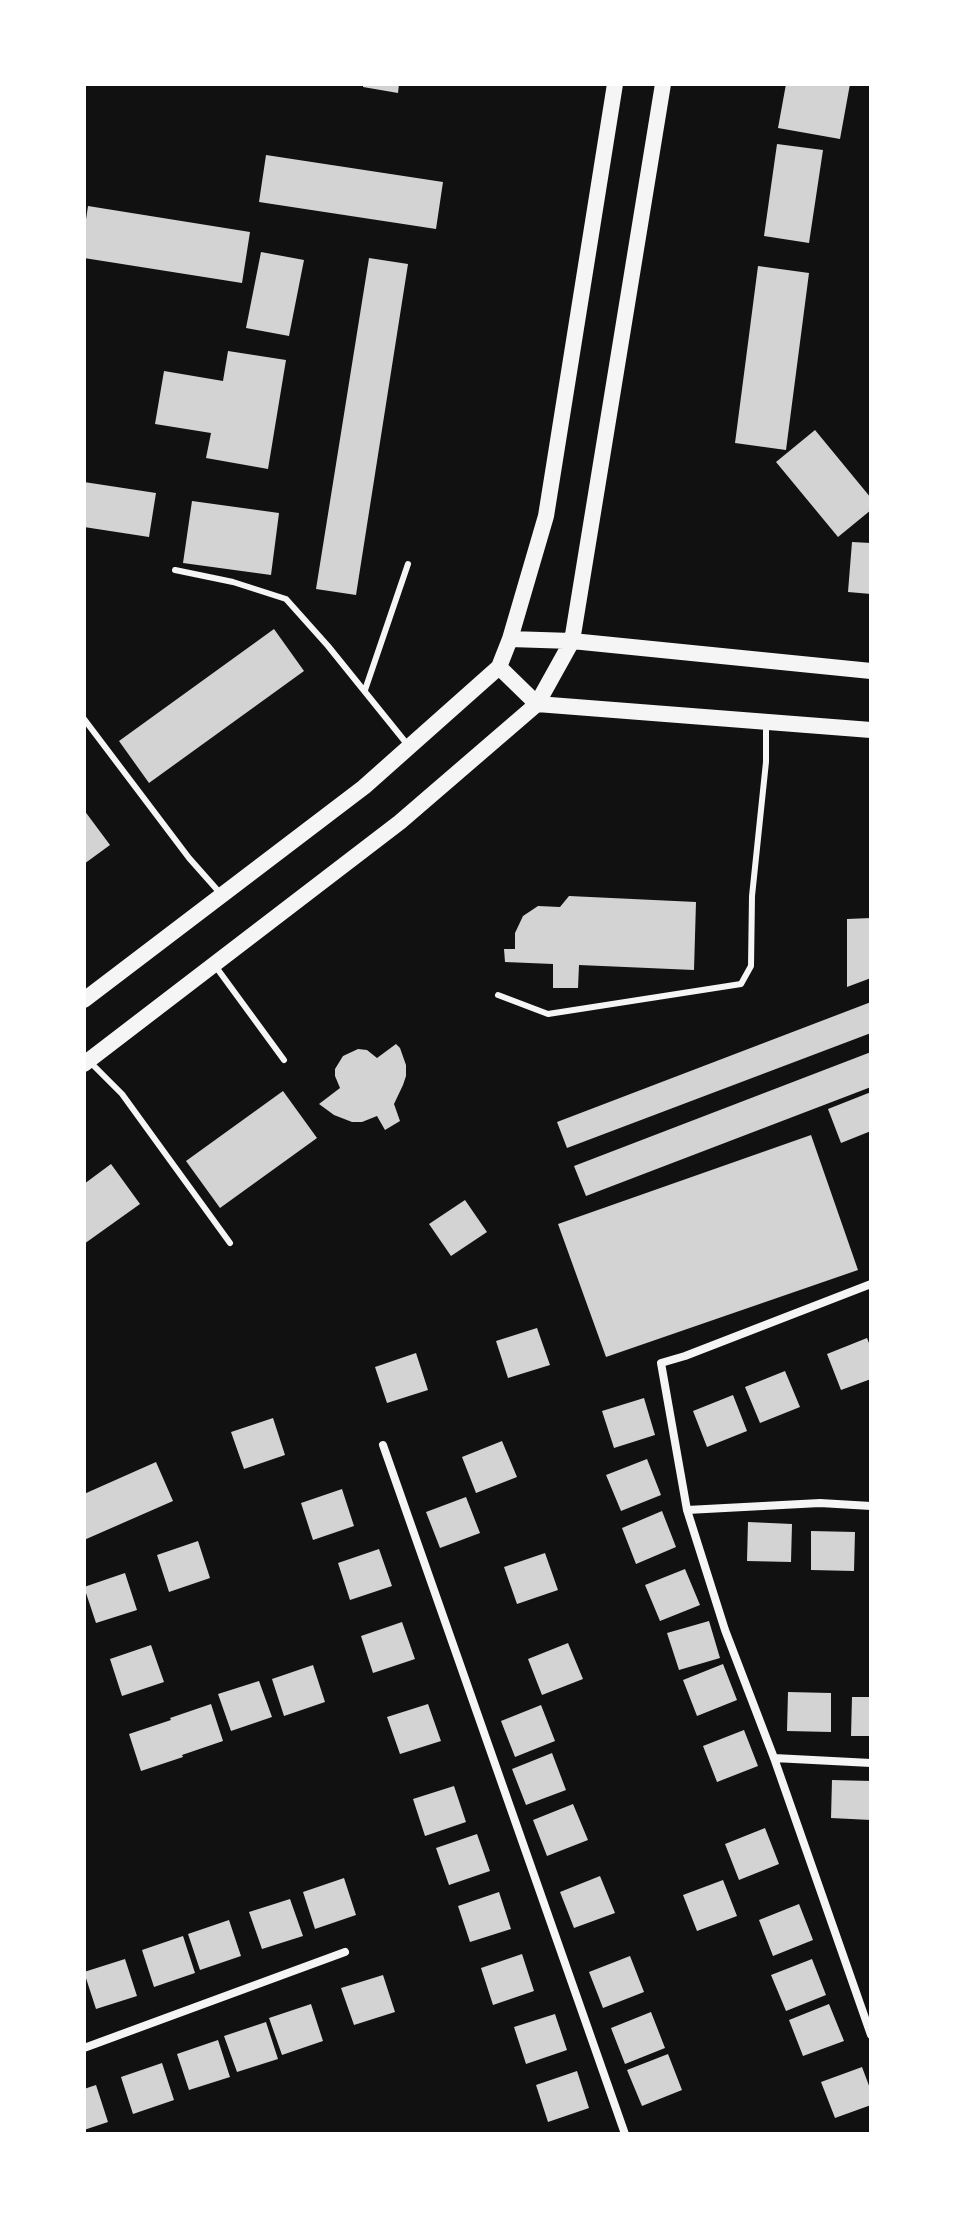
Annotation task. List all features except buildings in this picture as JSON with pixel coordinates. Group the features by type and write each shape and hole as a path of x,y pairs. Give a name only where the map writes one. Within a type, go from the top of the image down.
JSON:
{"main road":[{"path":"84,1000 364,787 499,667 546,516 615,84"},
{"path":"86,1062 400,822 537,704 572,641 663,84"},
{"path":"510,639 572,641 871,671"},
{"path":"499,667 537,704 871,730"}],"street":[{"path":"871,1284 661,1363 687,1510 725,1630 774,1758 871,2035"},
{"path":"383,1445 625,2134"},
{"path":"687,1510 820,1503 871,1506"},
{"path":"774,1758 871,1763"},
{"path":"84,2048 345,1952"}],"lane":[{"path":"365,690 408,564"},
{"path":"175,570 233,582 286,599 365,690 409,747"},
{"path":"84,719 189,858 223,895"},
{"path":"498,995 548,1014 741,984 751,966 752,896 766,762 766,721"},
{"path":"214,964 284,1060"},
{"path":"86,1062 122,1094 230,1243"}]}
